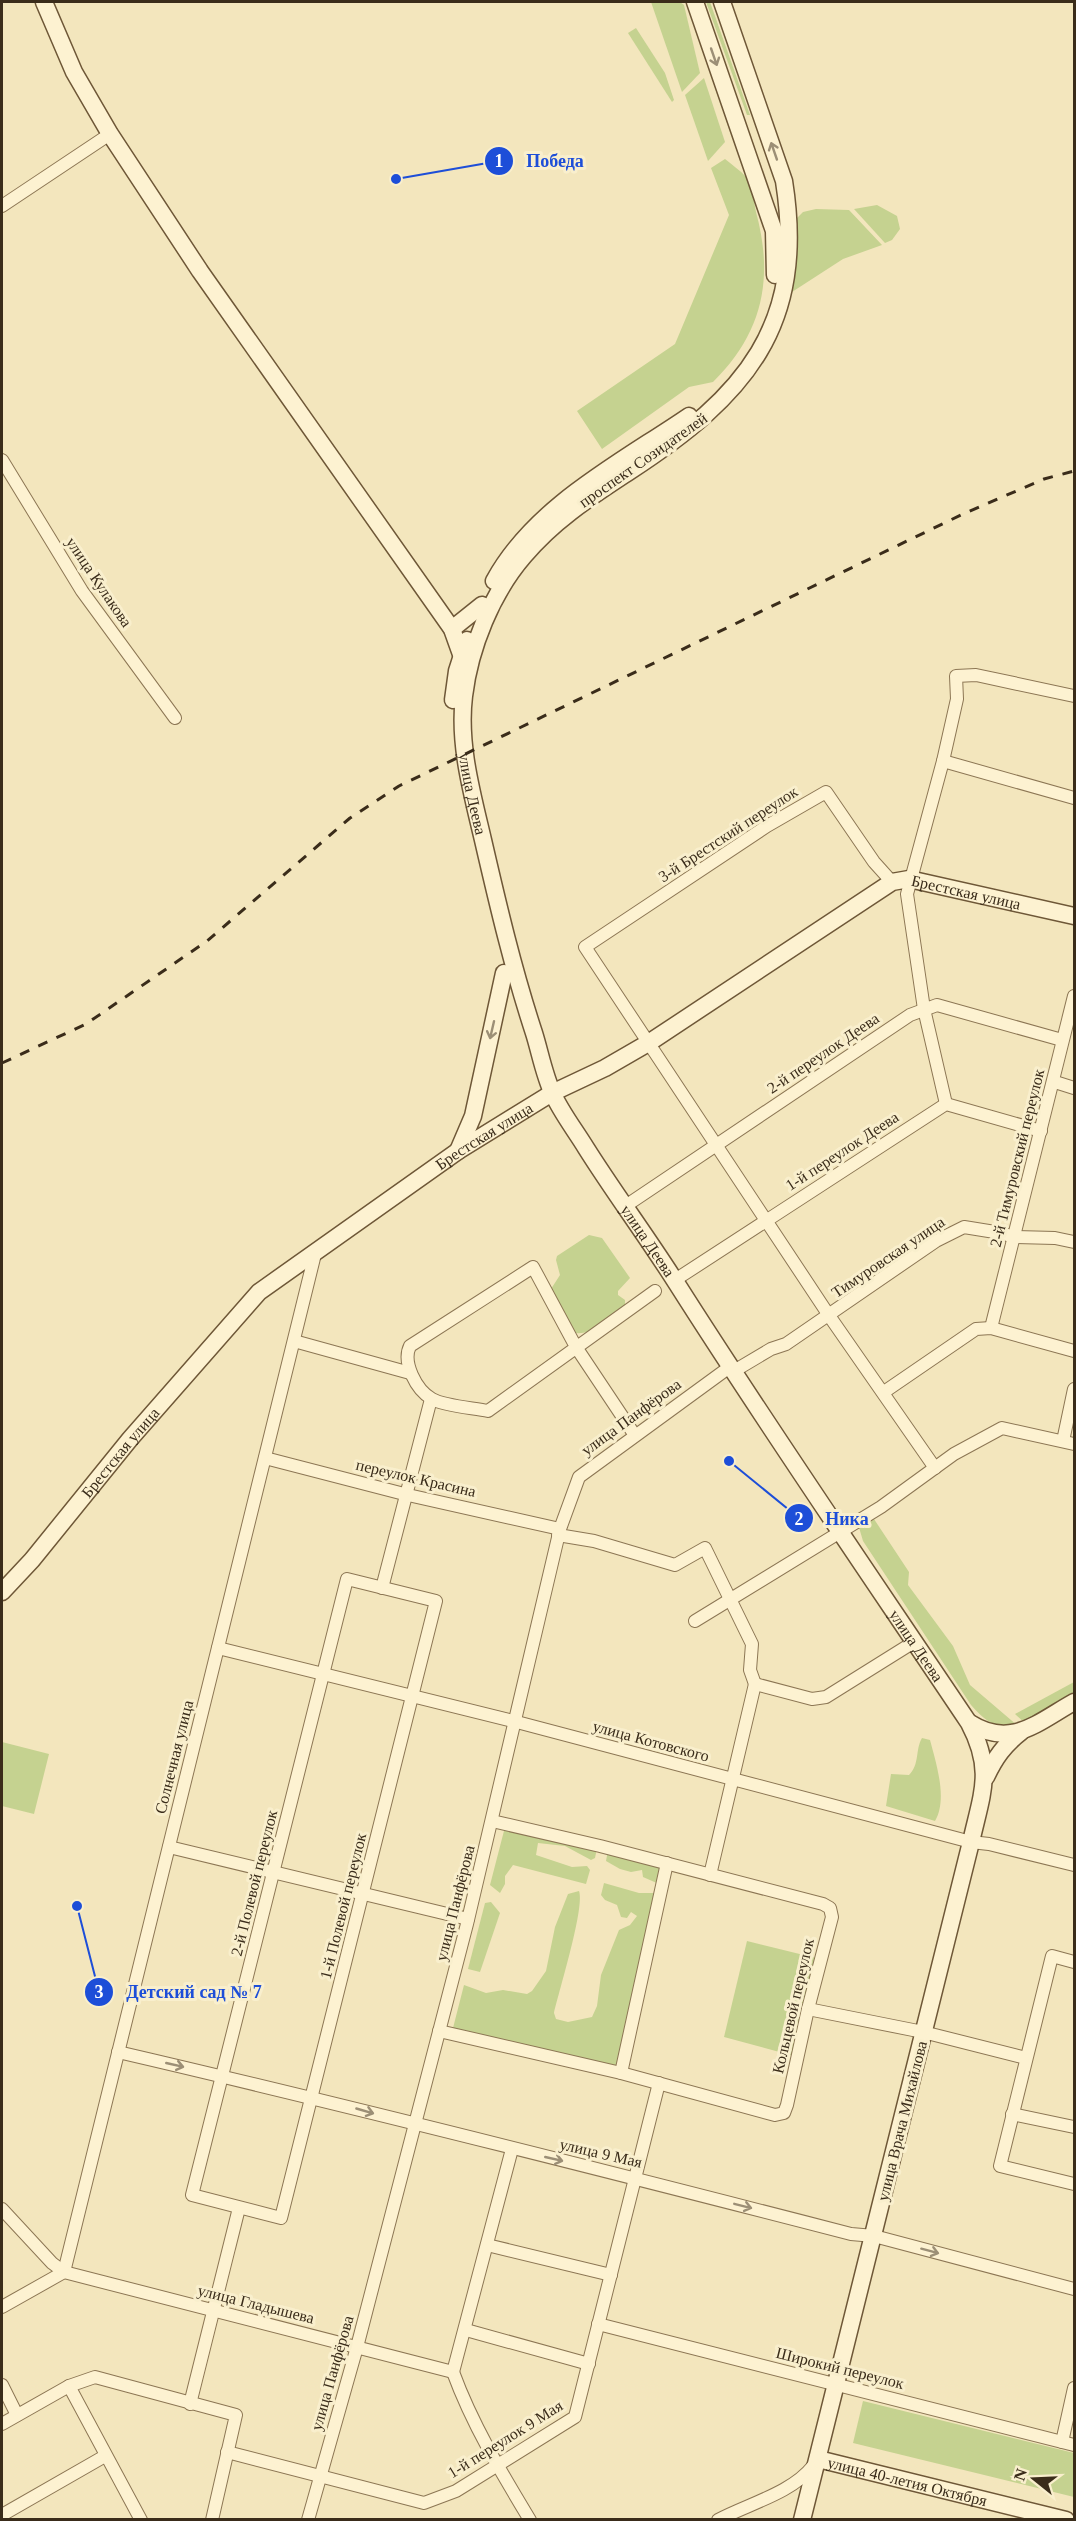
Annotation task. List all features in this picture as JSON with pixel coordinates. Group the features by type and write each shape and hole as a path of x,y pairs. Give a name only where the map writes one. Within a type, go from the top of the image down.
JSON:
{"main road":[{"path":"44,2 74,72 110,134 200,271 452,629 462,657"},
{"path":"552,1093 534,1066 504,973 461,792 454,751 452,705 462,657 482,606 507,557 534,528 576,492 703,406 718,392 754,341 768,309 775,284 777,259 774,231 695,2"},
{"name":"проспект Созидателей","path":"464,699 469,673 488,615 522,558 574,509 707,416 741,380 772,330 780,307 788,266 788,208 784,181 722,2"},
{"path":"736,118 750,124 756,120 759,109"},
{"path":"452,629 482,606"},
{"name":"улица Деева","path":"464,699 465,752 473,796 512,962 552,1093 624,1207 675,1280 969,1723"},
{"name":"Брестская улица","path":"2,1592 32,1560 130,1439 259,1292 458,1151 552,1093 605,1068 650,1042 892,882 909,879 1074,916"},
{"path":"458,1151 473,1116 504,973"},
{"path":"984,1780 995,1758 1008,1742 1024,1730 1074,1702"},
{"path":"969,1723 996,1736 1024,1730"},
{"name":"улица Врача Михайлова","path":"802,2520 971,1842 984,1780 981,1746 969,1723"},
{"name":"улица 40-летия Октября","path":"818,2459 1066,2520"}],"street":[{"path":"2,206 110,134"},
{"name":"улица Кулакова","path":"2,460 82,591 175,718"},
{"path":"1041,1131 946,1104 924,1009 907,894 909,879 943,762 957,699 956,676 976,675 1074,696"},
{"path":"943,762 1074,798"},
{"name":"3-й Брестский переулок","path":"650,1042 585,947 767,826 826,792 874,862 892,882"},
{"name":"2-й Тимуровский переулок","path":"991,1328 1074,996"},
{"name":"2-й переулок Деева","path":"624,1207 910,1015 924,1009 937,1005 1062,1040"},
{"path":"650,1042 830,1317 935,1468"},
{"path":"1054,1082 1074,1088"},
{"name":"1-й переулок Деева","path":"675,1280 946,1104"},
{"name":"Тимуровская улица","path":"733,1368 786,1344 830,1317 936,1241 964,1227 1014,1237 1055,1238 1074,1242"},
{"name":"Солнечная улица","path":"64,2272 316,1250"},
{"path":"634,1434 576,1347 533,1267 410,1346 406,1354 410,1373 431,1399 488,1411 576,1347 655,1291"},
{"path":"884,1392 976,1329 991,1328 1074,1351"},
{"path":"294,1341 410,1373"},
{"name":"улица Панфёрова","path":"309,2520 319,2474 357,2347 468,1919 559,1532 579,1477 634,1434 733,1368"},
{"path":"695,1621 733,1600 840,1530 881,1507 935,1468 1002,1428 1069,1443 1074,1389"},
{"path":"382,1588 408,1495 431,1399"},
{"name":"переулок Красина","path":"265,1458 594,1541 675,1565 705,1548 733,1600 752,1644 750,1670 755,1684"},
{"name":"2-й Полевой переулок","path":"239,2208 192,2194 347,1579 382,1588"},
{"name":"1-й Полевой переулок","path":"239,2208 281,2218 436,1600 382,1588"},
{"path":"710,1875 755,1684 812,1699 826,1697 914,1642"},
{"name":"улица Котовского","path":"218,1648 513,1721 971,1842 989,1844 1074,1865"},
{"name":"Кольцевой переулок","path":"439,2031 621,2073 775,2115 784,2113 832,1917 830,1908 823,1904 667,1863 492,1821"},
{"path":"169,1846 468,1919"},
{"path":"621,2073 667,1863"},
{"path":"1074,1962 1052,1956 1000,2166 1074,2184"},
{"path":"808,2009 923,2032 1026,2058"},
{"name":"улица 9 Мая","path":"118,2052 313,2097 414,2125 634,2178 851,2234 874,2236 1074,2289"},
{"name":"1-й переулок 9 Мая","path":"227,2452 319,2474 424,2504 456,2491 575,2417 659,2083"},
{"path":"1012,2114 1074,2127"},
{"path":"512,2149 466,2330 453,2372 462,2398 497,2466 530,2520"},
{"path":"190,2404 239,2208"},
{"path":"2,2209 52,2263 64,2272 2,2307"},
{"path":"487,2245 611,2275"},
{"name":"улица Гладышева","path":"64,2272 453,2372"},
{"name":"Широкий переулок","path":"598,2324 1068,2444"},
{"path":"466,2330 589,2364"},
{"path":"2,2424 69,2386 95,2377 236,2415 212,2520"},
{"path":"2,2385 17,2415"},
{"path":"69,2386 141,2520"},
{"path":"1068,2444 1074,2388"},
{"path":"2,2515 105,2456"},
{"path":"718,2520 786,2489 804,2477 818,2459"}],"green space":[{"path":"651,2 680,2 684,5 700,73 682,92"},
{"path":"706,2 710,2 750,115 747,115"},
{"path":"636,28 665,73 674,100 672,102 628,33"},
{"path":"704,78 725,142 708,161 685,95"},
{"path":"725,159 748,180 761,236 764,260 763,282 760,303 753,324 730,363 713,382 689,387 602,449 577,411 675,344 729,215 711,168"},
{"path":"877,205 897,216 900,229 892,240 885,243 854,209"},
{"path":"816,209 849,210 882,245 843,259 792,292 797,218 803,212"},
{"path":"589,1235 602,1238 630,1278 618,1291 618,1295 625,1300 625,1305 593,1330 570,1332 551,1289 560,1275 556,1260 557,1256"},
{"path":"872,1516 909,1572 908,1585 953,1646 970,1685 1018,1726 1003,1727 991,1723 971,1705 863,1541 858,1524"},
{"path":"1074,1682 1074,1696 1025,1723 1015,1714"},
{"path":"922,1738 930,1740 940,1781 941,1802 935,1821 886,1806 891,1774 909,1775 915,1766"},
{"path":"2,1742 49,1754 34,1814 2,1806"},
{"path":"505,1827 597,1848 595,1858 591,1860 565,1846 538,1843 536,1855 572,1867 587,1866 590,1870 586,1884 513,1865 505,1876 505,1884 500,1893 490,1885"},
{"path":"608,1850 664,1863 659,1884 643,1877 642,1870 631,1872 606,1861"},
{"path":"604,1883 639,1893 657,1893 616,2066 453,2028 464,1985 486,1993 503,1990 527,1994 532,1991 546,1971 555,1927 568,1894 579,1891 580,1900 575,1931 554,2013 556,2019 568,2022 592,2017 597,2006 601,1975 619,1930 630,1925 637,1916 631,1912 627,1918 621,1917 617,1905 605,1900 601,1895"},
{"path":"491,1902 500,1913 480,1972 468,1969 485,1903"},
{"path":"747,1941 820,1959 794,2056 724,2037"},
{"path":"863,2401 1074,2453 1074,2497 853,2443"}],"railway":[{"path":"2,1063 86,1024 207,941 350,818 399,786 963,514 1044,479 1074,471"}],"place":[{"name":"Победа","path":"396,179"},
{"name":"Ника","path":"729,1461"},
{"name":"Детский сад № 7","path":"77,1906"}]}
